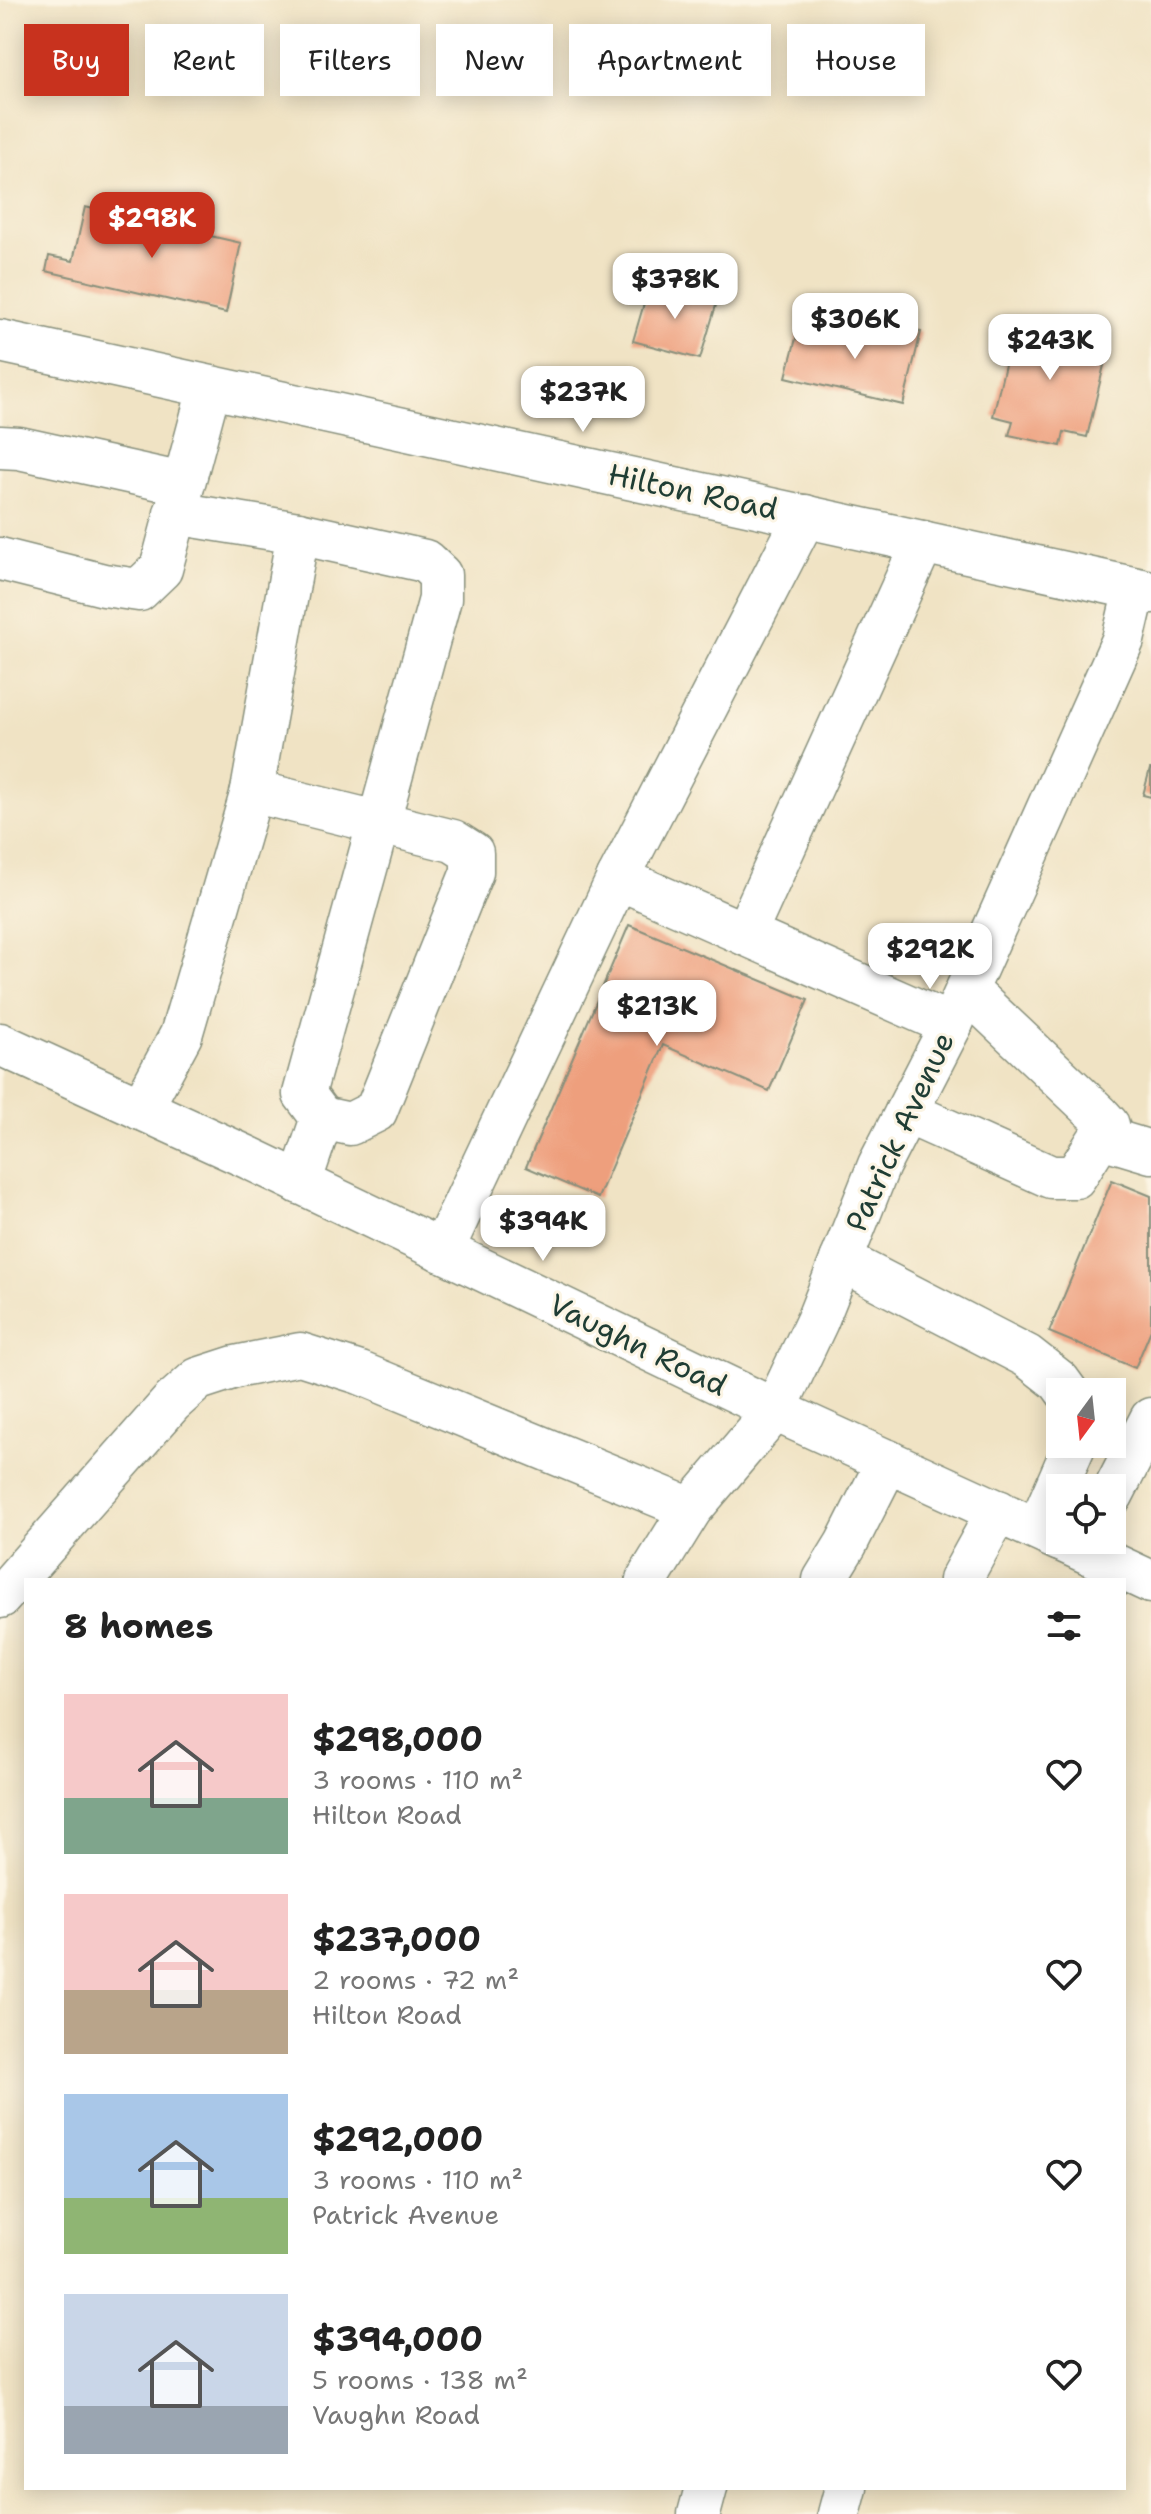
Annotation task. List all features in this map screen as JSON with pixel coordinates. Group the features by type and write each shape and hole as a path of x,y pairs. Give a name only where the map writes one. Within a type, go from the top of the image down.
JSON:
{"street":[{"name":"Hilton Road","path":"0,341 209,389 1143,590"},
{"path":"0,559 104,585 139,590 161,569 209,389"},
{"path":"0,447 19,448 298,533 425,561 440,575 440,599 379,822 304,1094 322,1118 350,1124 376,1111 472,872 472,853 453,841 379,822 252,791"},
{"path":"442,1251 618,878 805,516"},
{"path":"141,1109 181,1035 252,791 298,533"},
{"path":"745,934 923,542"},
{"name":"Patrick Avenue","path":"648,1578 691,1509 775,1410 817,1321 879,1165 959,1008 1143,590"},
{"path":"618,878 745,934 959,1008 1099,1115 1108,1125 1111,1140"},
{"name":"Vaughn Road","path":"0,1044 300,1183 775,1410 1046,1531"},
{"path":"906,1112 1051,1177 1075,1177 1097,1142 1111,1140 1151,1152"},
{"path":"300,1183 322,1118"},
{"path":"841,1260 1027,1356 1055,1378"},
{"path":"0,1597 171,1403 198,1379 235,1367 300,1354 360,1373 691,1509"},
{"path":"1123,1474 1151,1419"},
{"path":"825,1578 888,1461"},
{"path":"961,1578 998,1511"},
{"name":"Vaughn Road","path":"1094,1554 1151,1582"},
{"path":"699,2514 705,2490"},
{"path":"839,2514 845,2490"}],"building":[{"path":"85,207 241,243 226,313 46,271 49,256 73,261"},
{"path":"650,283 717,302 700,359 633,341"},
{"path":"1016,318 1110,340 1087,437 1064,432 1061,446 1009,435 1013,421 993,416"},
{"path":"801,319 888,341 892,325 921,332 903,405 786,377"},
{"path":"1151,769 1151,797 1143,795"},
{"path":"629,925 808,1000 769,1091 663,1045 598,1198 526,1167"},
{"path":"1112,1180 1151,1196 1151,1330 1135,1368 1049,1332"}]}
